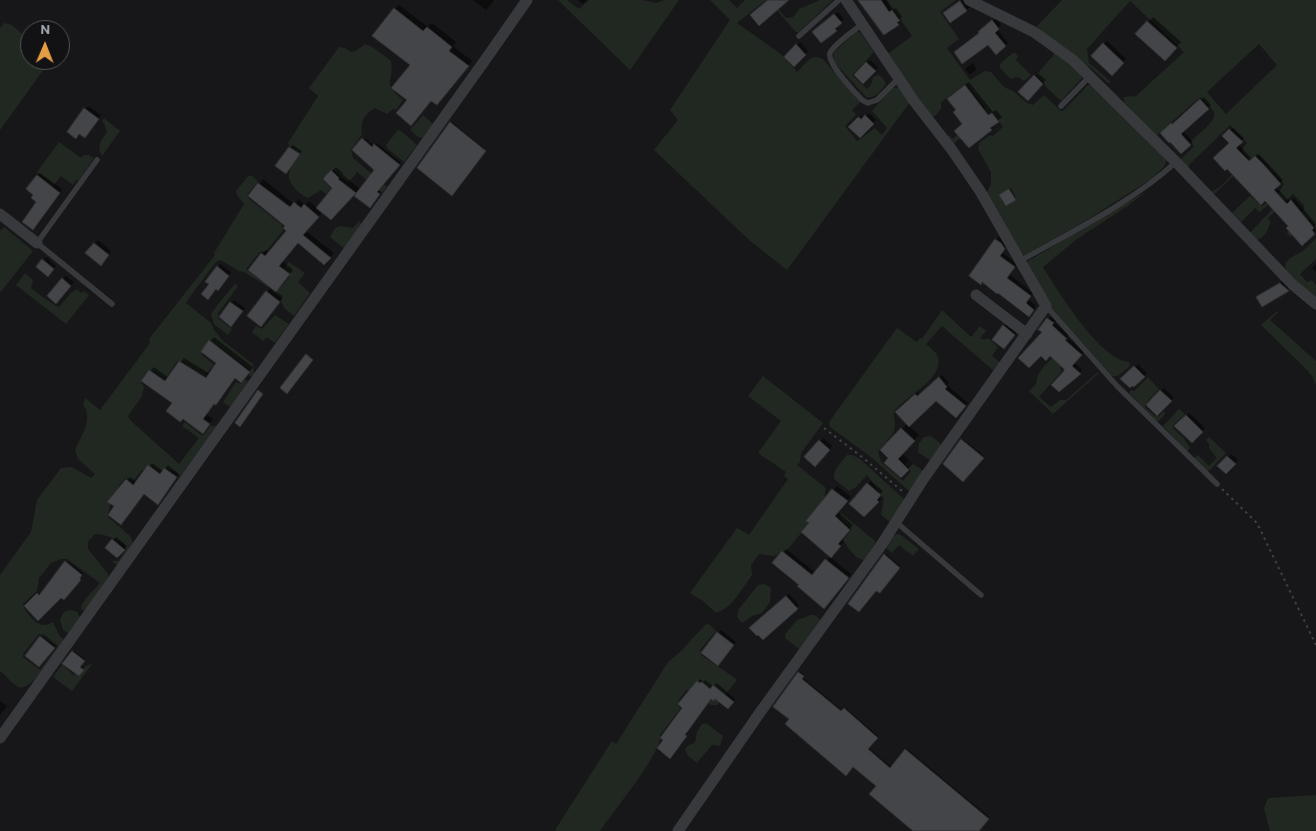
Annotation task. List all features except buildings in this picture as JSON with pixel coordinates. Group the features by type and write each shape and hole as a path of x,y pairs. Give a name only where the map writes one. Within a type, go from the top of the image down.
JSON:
{"street":[{"path":"0,738 527,0"},
{"path":"678,831 1046,306 980,191 846,0"},
{"path":"969,0 1034,32 1054,45 1090,75 1292,284 1316,304"},
{"path":"0,214 37,243"},
{"path":"976,295 1027,334"}],"lane":[{"path":"799,36 839,0"},
{"path":"862,24 834,47 830,53 831,64 862,100 868,103 878,100 899,78"},
{"path":"1061,106 1090,75"},
{"path":"97,160 37,243 112,304"},
{"path":"1020,261 1090,222 1148,185 1176,162"},
{"path":"1046,306 1118,386 1217,484"},
{"path":"896,522 981,595"}],"path":[{"path":"824,428 862,457 911,499"},
{"path":"1217,484 1257,523 1316,645"}],"shaded area":[{"path":"558,0 567,0 579,9 589,0 642,0 656,3 664,0 679,0 630,70"},
{"path":"710,0 729,0 737,8 745,0 766,0 737,23 781,54 797,72 812,58 816,57 824,60 860,102 852,110 856,115 845,126 857,141 875,128 882,135 887,128 872,111 892,88 899,87 910,102 787,270 749,240 654,150 678,120 670,110 730,20"},
{"path":"820,0 833,0 799,32 796,32 775,8 776,6 786,18 793,17 799,9"},
{"path":"887,0 956,0 940,12 959,39 947,48 970,80 985,71 991,72 1004,87 1013,91 1027,103 1033,105 1044,95 1061,111 1088,85 1093,84 1166,157 1163,168 1151,179 1087,220 1025,255 1021,253 986,195 991,184 991,172 978,149 979,143 990,135 993,136 1003,127 993,113 990,113 952,145 947,137 949,135 953,139 984,112 985,108 966,83 941,102 941,109 935,116 932,116 886,55 912,36"},
{"path":"1062,0 1316,0 1316,227 1309,219 1290,237 1287,233 1304,209 1304,205 1293,194 1268,218 1271,222 1266,233 1260,239 1255,239 1250,233 1276,205 1276,198 1284,184 1257,154 1214,194 1211,192 1221,186 1248,158 1243,153 1243,148 1247,143 1230,125 1189,165 1188,169 1180,160 1194,146 1190,142 1209,124 1214,116 1212,109 1200,97 1156,136 1125,103 1123,97 1136,96 1184,52 1130,1 1087,49 1089,63 1111,82 1108,83 1090,67 1042,32 1037,26","holes":["1259,44 1277,65 1226,114 1207,92"]},
{"path":"4,23 12,25 20,32 20,70 43,70 0,130 0,28"},
{"path":"857,31 860,32 874,52 852,75 867,89 871,85 873,77 879,75 886,84 878,94 872,97 866,97 834,62 834,52"},
{"path":"365,44 374,48 391,61 390,85 403,100 396,110 393,109 387,114 375,108 368,113 362,122 362,134 351,150 353,158 387,187 382,193 356,171 356,174 348,183 333,170 330,170 322,179 331,188 326,194 321,190 308,198 298,191 290,180 289,173 295,157 288,143 318,96 309,88 339,47 351,52 356,51"},
{"path":"1014,52 1018,56 1016,60 1031,75 1024,81 1018,77 1011,79 1000,68 1000,64"},
{"path":"1054,52 1081,72 1082,78 1061,101 1036,75 1053,56"},
{"path":"423,115 433,124 422,138 410,130"},
{"path":"104,118 120,131 102,156 99,146 107,132 102,122"},
{"path":"398,130 417,145 404,162 388,149 386,145"},
{"path":"59,142 81,158 84,155 89,155 94,158 79,180 75,181 73,185 61,176 54,185 37,172"},
{"path":"248,176 252,176 258,181 247,195 249,199 282,225 283,231 266,251 260,252 246,269 260,280 265,277 281,287 289,277 289,272 284,267 289,262 305,273 298,282 310,293 294,316 284,308 281,301 283,296 221,260 216,262 188,299 186,303 211,323 223,341 253,364 254,374 251,377 249,375 250,370 215,344 210,343 201,354 214,365 206,374 209,379 180,379 189,366 181,361 177,361 164,379 155,372 149,372 141,383 144,386 142,396 128,416 130,420 179,464 199,438 182,426 185,422 201,435 204,435 210,426 217,426 180,476 172,471 159,471 153,467 142,470 133,481 125,478 121,483 111,501 108,517 130,536 133,543 118,566 112,561 118,561 126,549 125,545 111,537 99,534 95,534 88,542 88,549 108,574 108,577 86,612 81,609 82,605 100,583 67,559 51,563 39,578 37,591 23,604 24,607 31,618 41,625 53,622 59,635 65,641 30,684 18,687 0,671 0,575 31,532 37,500 61,468 72,467 91,478 95,474 78,459 75,450 87,421 86,410 83,405 85,398 100,410 150,343 149,339 215,255 214,253 244,204 236,191","holes":["39,634 45,635 58,646 40,670 23,657 23,654"]},
{"path":"1147,191 1077,239 1043,267 1069,307 1093,337 1105,350 1129,362 1130,366 1118,376 1112,376 1048,305 1027,265 1028,261"},
{"path":"1250,196 1262,206 1266,203 1268,205 1259,212 1255,208 1241,222 1232,213"},
{"path":"359,221 363,226 345,249 330,237 335,228 340,226 353,228"},
{"path":"4,227 33,251 0,293 0,231"},
{"path":"1316,238 1316,259 1300,274 1307,282 1312,280 1316,285 1316,296 1313,298 1286,270 1285,264 1290,258 1303,251"},
{"path":"25,273 33,280 31,288 59,307 77,289 81,293 84,291 89,295 66,324 16,285"},
{"path":"235,284 238,286 218,313 218,318 232,329 228,335 214,324 211,314"},
{"path":"942,310 971,337 980,326 986,331 980,338 984,340 988,338 998,347 992,356 1001,363 995,372 942,326 926,344 935,352 938,358 938,366 935,373 895,411 894,429 891,436 878,451 881,462 903,481 911,471 905,464 908,461 921,469 923,474 910,492 871,457 830,427 829,422 897,328 917,342 920,338 922,339"},
{"path":"1278,312 1270,320 1316,361 1316,385 1307,370 1261,325"},
{"path":"275,315 289,324 275,343 267,337 263,341 252,332 256,326 262,329"},
{"path":"1060,353 1069,358 1060,368 1062,371 1039,397 1051,407 1060,400 1066,400 1099,373 1053,414 1029,391 1036,384 1044,366"},
{"path":"763,376 823,423 801,453 800,462 797,465 826,488 824,498 809,524 786,551 774,556 759,554 751,565 752,575 731,604 715,612 690,593 737,528 749,535 788,479 784,476 786,472 758,453 781,421 748,396"},
{"path":"1148,377 1159,389 1146,403 1145,407 1155,416 1159,416 1164,411 1165,413 1157,422 1129,393 1131,390 1134,391"},
{"path":"245,379 248,382 230,407 223,402 236,382 240,384"},
{"path":"1179,409 1185,414 1173,425 1173,428 1183,437 1190,448 1187,451 1163,426"},
{"path":"931,436 942,445 931,461 918,452 919,443 924,437"},
{"path":"1209,437 1226,453 1208,472 1194,458 1198,455 1209,466 1217,458 1209,448 1206,440"},
{"path":"847,455 860,459 905,500 890,522 881,515 884,499 867,475 856,487 849,491 834,479 836,469"},
{"path":"841,513 874,540 876,544 864,560 854,555 843,540 851,528 839,517"},
{"path":"897,534 919,549 913,556 899,545 892,553 885,547 893,536"},
{"path":"764,584 771,588 770,602 762,613 752,616 742,623 737,617 739,609 758,585"},
{"path":"70,610 77,612 81,619 69,634 63,630 60,620 64,612"},
{"path":"815,615 821,620 799,649 785,638 785,634 797,620"},
{"path":"709,624 716,631 700,650 701,655 737,680 717,705 711,705 691,691 686,690 678,701 680,709 660,735 654,755 636,783 600,831 555,830 612,741 616,744 668,662 705,625"},
{"path":"92,664 72,691 53,677 62,665 74,675"},
{"path":"706,723 723,736 720,746 712,745 697,763 688,756 685,749 695,743 697,732 702,724"},
{"path":"1316,795 1316,831 1270,831 1264,808 1268,798"}]}
